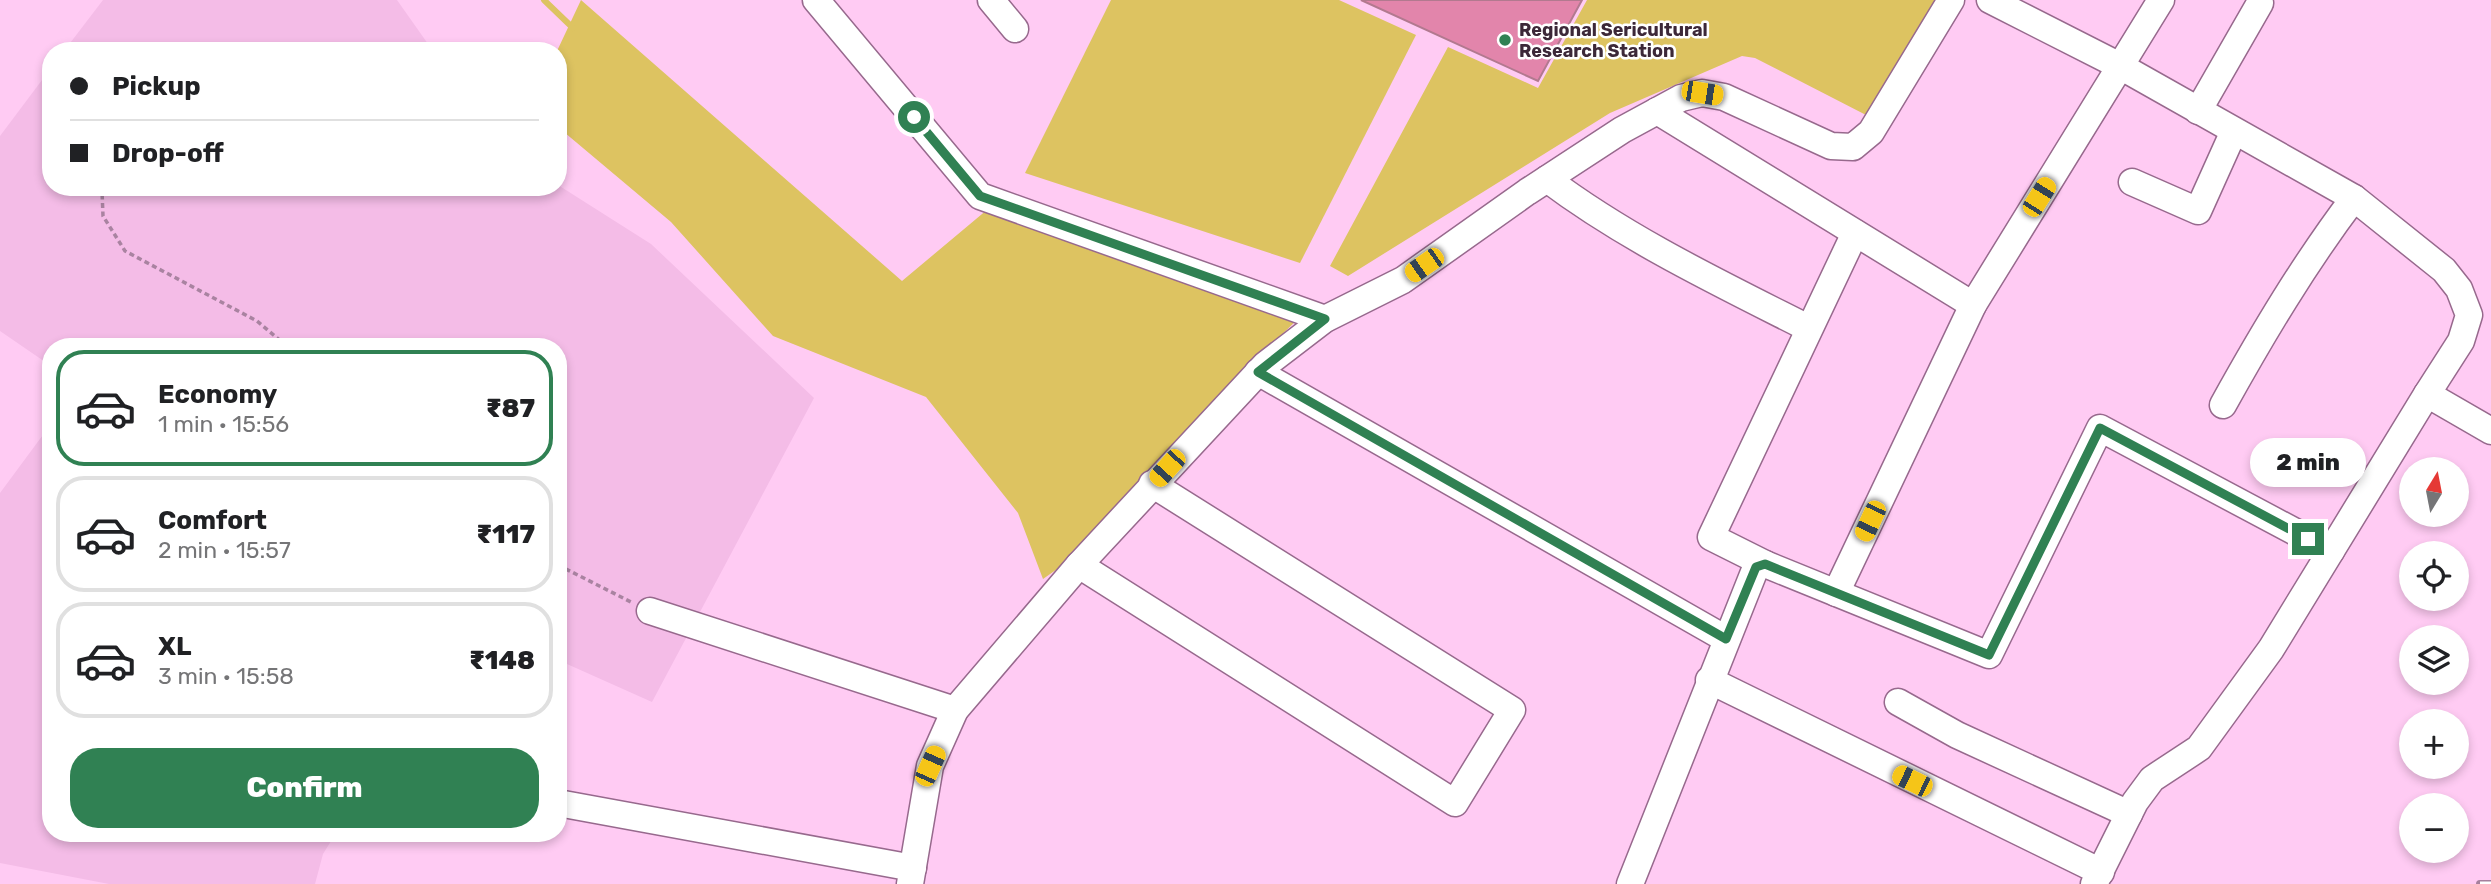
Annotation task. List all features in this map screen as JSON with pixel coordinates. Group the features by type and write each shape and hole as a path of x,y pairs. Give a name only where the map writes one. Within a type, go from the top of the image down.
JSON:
{"street":[{"path":"816,0 980,196 1325,319"},
{"path":"991,0 1015,29"},
{"path":"567,805 911,876 930,766 956,710 1079,565 1258,372 1325,319 1403,280 1547,179 1681,98 1702,93 1724,97 1830,146 1853,147 1871,132 1951,0"},
{"path":"1709,680 2097,878 2129,814 2152,779 2199,748 2271,649 2461,341 2469,315 2459,289 2444,270 2354,198 2120,66 1990,0"},
{"path":"1836,593 1973,305 2161,0"},
{"path":"2198,111 2260,4"},
{"path":"1657,111 1973,305"},
{"path":"2132,182 2198,211 2234,131"},
{"path":"1547,179 1611,223 1808,328"},
{"path":"2223,405 2271,317 2354,198"},
{"path":"1855,233 1711,537 1765,564 1989,655 2100,428 2331,551"},
{"path":"1258,372 1726,639"},
{"path":"2427,394 2491,431"},
{"path":"1079,565 1455,803 1512,710 1152,484"},
{"path":"1630,884 1756,567 1765,564"},
{"path":"650,611 956,710"},
{"path":"1898,702 1957,735 2129,814"}],"path":[{"path":"102,196 103,216 125,250 257,321 277,338"},
{"path":"567,570 650,611"}],"shaded area":[{"path":"103,0 397,0 427,42 71,42"},
{"path":"581,0 902,281 988,209 1300,317 1208,406 1080,553 1043,579 1018,513 926,397 773,336 671,222 567,135 567,42 561,42"},
{"path":"1111,0 1339,0 1416,35 1300,263 1025,173"},
{"path":"1587,0 1941,0 1866,115 1755,58 1742,56 1610,113 1348,276 1330,266 1448,47 1538,88"},
{"path":"42,80 42,196 567,196 567,191 651,244 814,398 652,702 567,664 567,338 42,338 42,360 0,331 0,136"},
{"path":"42,436 42,842 330,842 323,854 315,884 109,884 0,863 0,493"}],"building":[{"name":"Regional Sericultural Research Station","path":"1361,0 1582,0 1538,81"}],"waterway":[{"path":"544,0 573,28"}],"railway":[{"path":"2480,884 2491,884"}],"place":[{"name":"Regional Sericultural Research Station","path":"1505,40"}],"route":[{"path":"914,117 980,196 1325,319 1258,372 1726,639 1756,567 1765,564 1989,655 2100,428 2308,539"}]}
